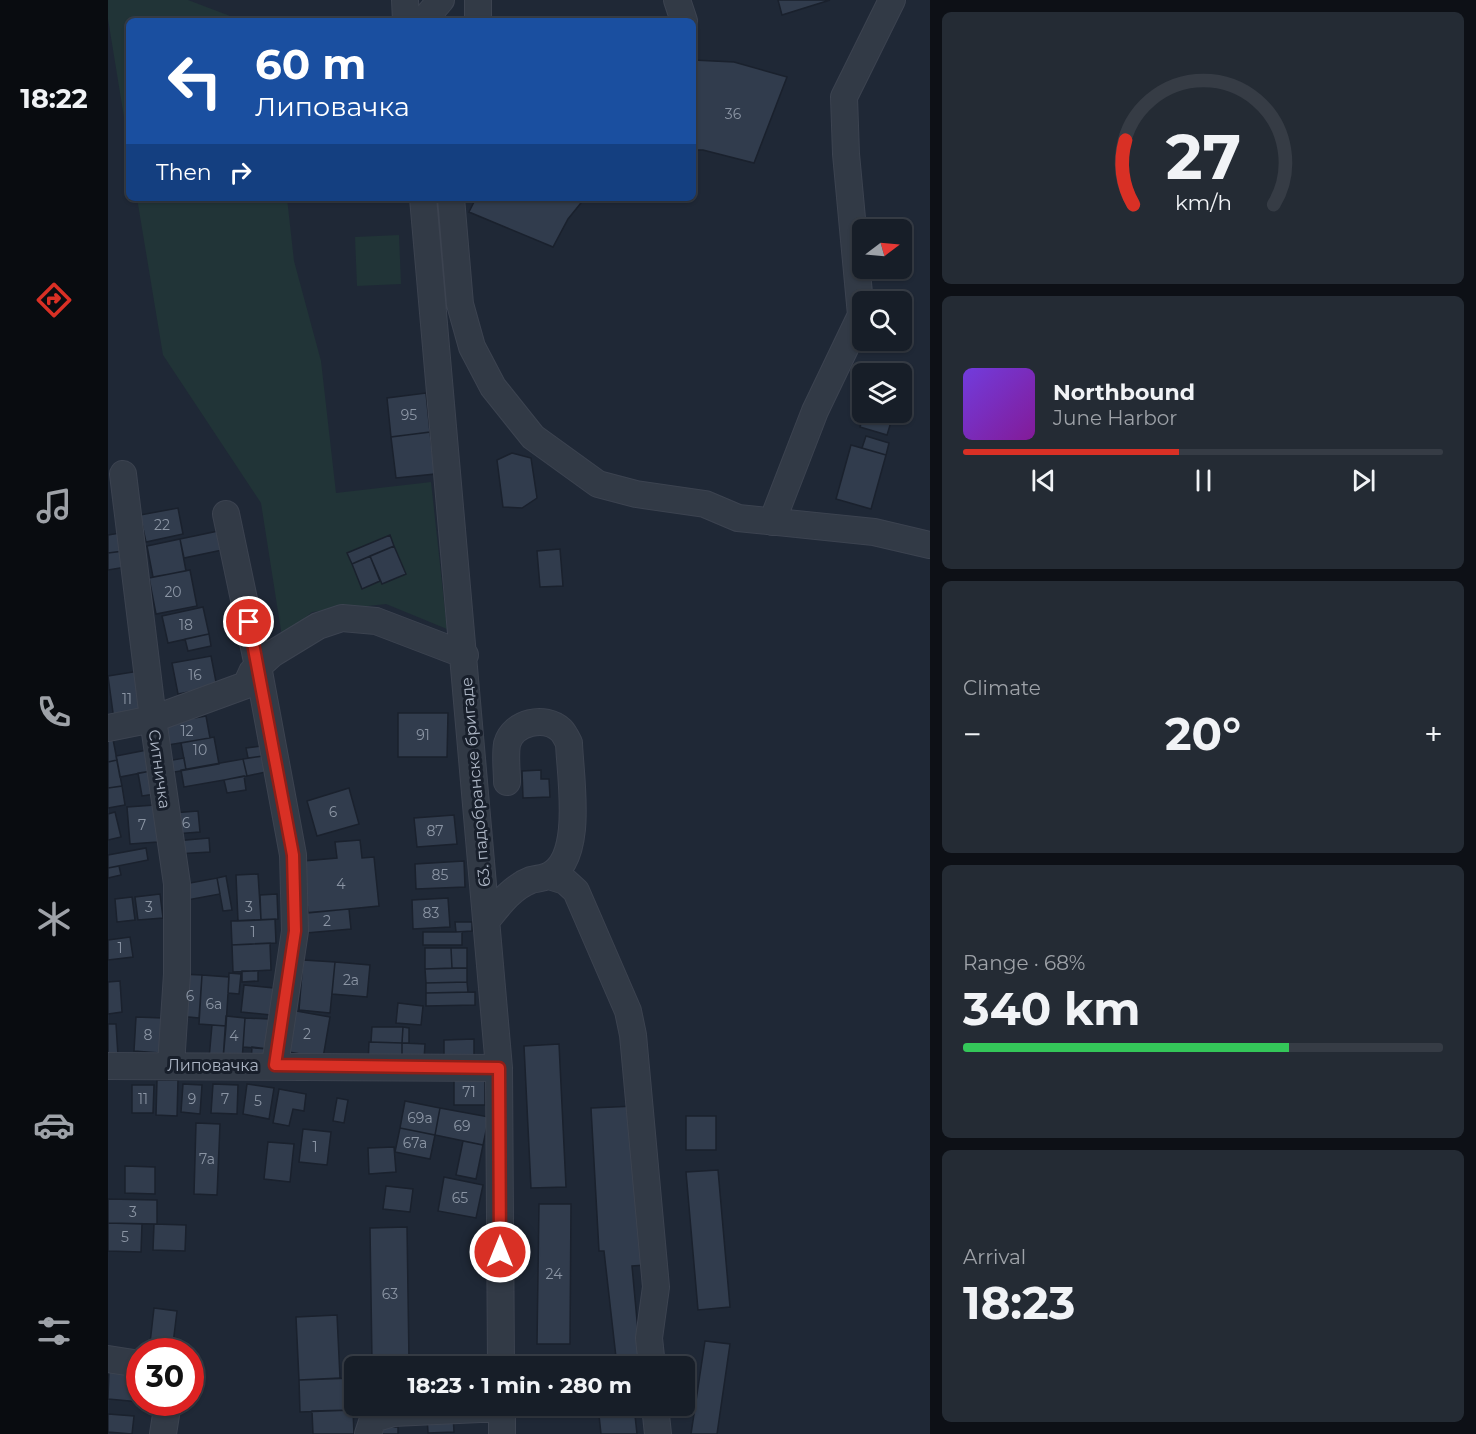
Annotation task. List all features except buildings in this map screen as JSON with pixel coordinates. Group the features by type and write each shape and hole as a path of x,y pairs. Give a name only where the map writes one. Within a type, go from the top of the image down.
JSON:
{"street":[{"path":"407,11 441,0"},
{"path":"478,0 478,18"},
{"path":"676,0 683,18"},
{"path":"772,522 815,411 861,315 846,154 844,97 892,0"},
{"name":"63. падобранске бригаде","path":"423,201 465,655 499,1068 501,1356"},
{"path":"450,201 460,304 472,347 493,387 533,437 598,484 636,494 681,498 705,504 738,518 874,532 930,545"},
{"name":"Ситничка","path":"123,474 153,719 177,884 177,974 171,1065"},
{"path":"226,514 258,666 293,855 295,931 275,1065"},
{"path":"108,728 153,719 246,685 258,666 299,637 327,621 342,618 376,621 465,655"},
{"path":"487,920 514,889 529,881 549,876 563,866 569,852 573,829 569,742 561,730 547,723 527,723 516,728 507,744 507,782"},
{"path":"549,876 565,881 576,891 628,1011 633,1035 656,1287 649,1338 651,1356"},
{"name":"Липовачка","path":"108,1066 275,1065 499,1068"},
{"path":"108,1359 126,1362"},
{"path":"164,1434 166,1416"},
{"path":"368,1434 373,1419 383,1416"},
{"path":"502,1416 502,1434"},
{"path":"656,1416 658,1434"}],"green space":[{"path":"108,0 188,0 235,18 126,18 126,130 108,19"},
{"path":"137,201 287,201 294,261 321,361 336,493 431,482 447,629 386,604 312,612 282,637 261,503 163,355"},
{"path":"399,235 401,284 357,286 355,237"}],"route":[{"path":"249,622 293,855 295,931 275,1065 499,1068 500,1252"}]}
